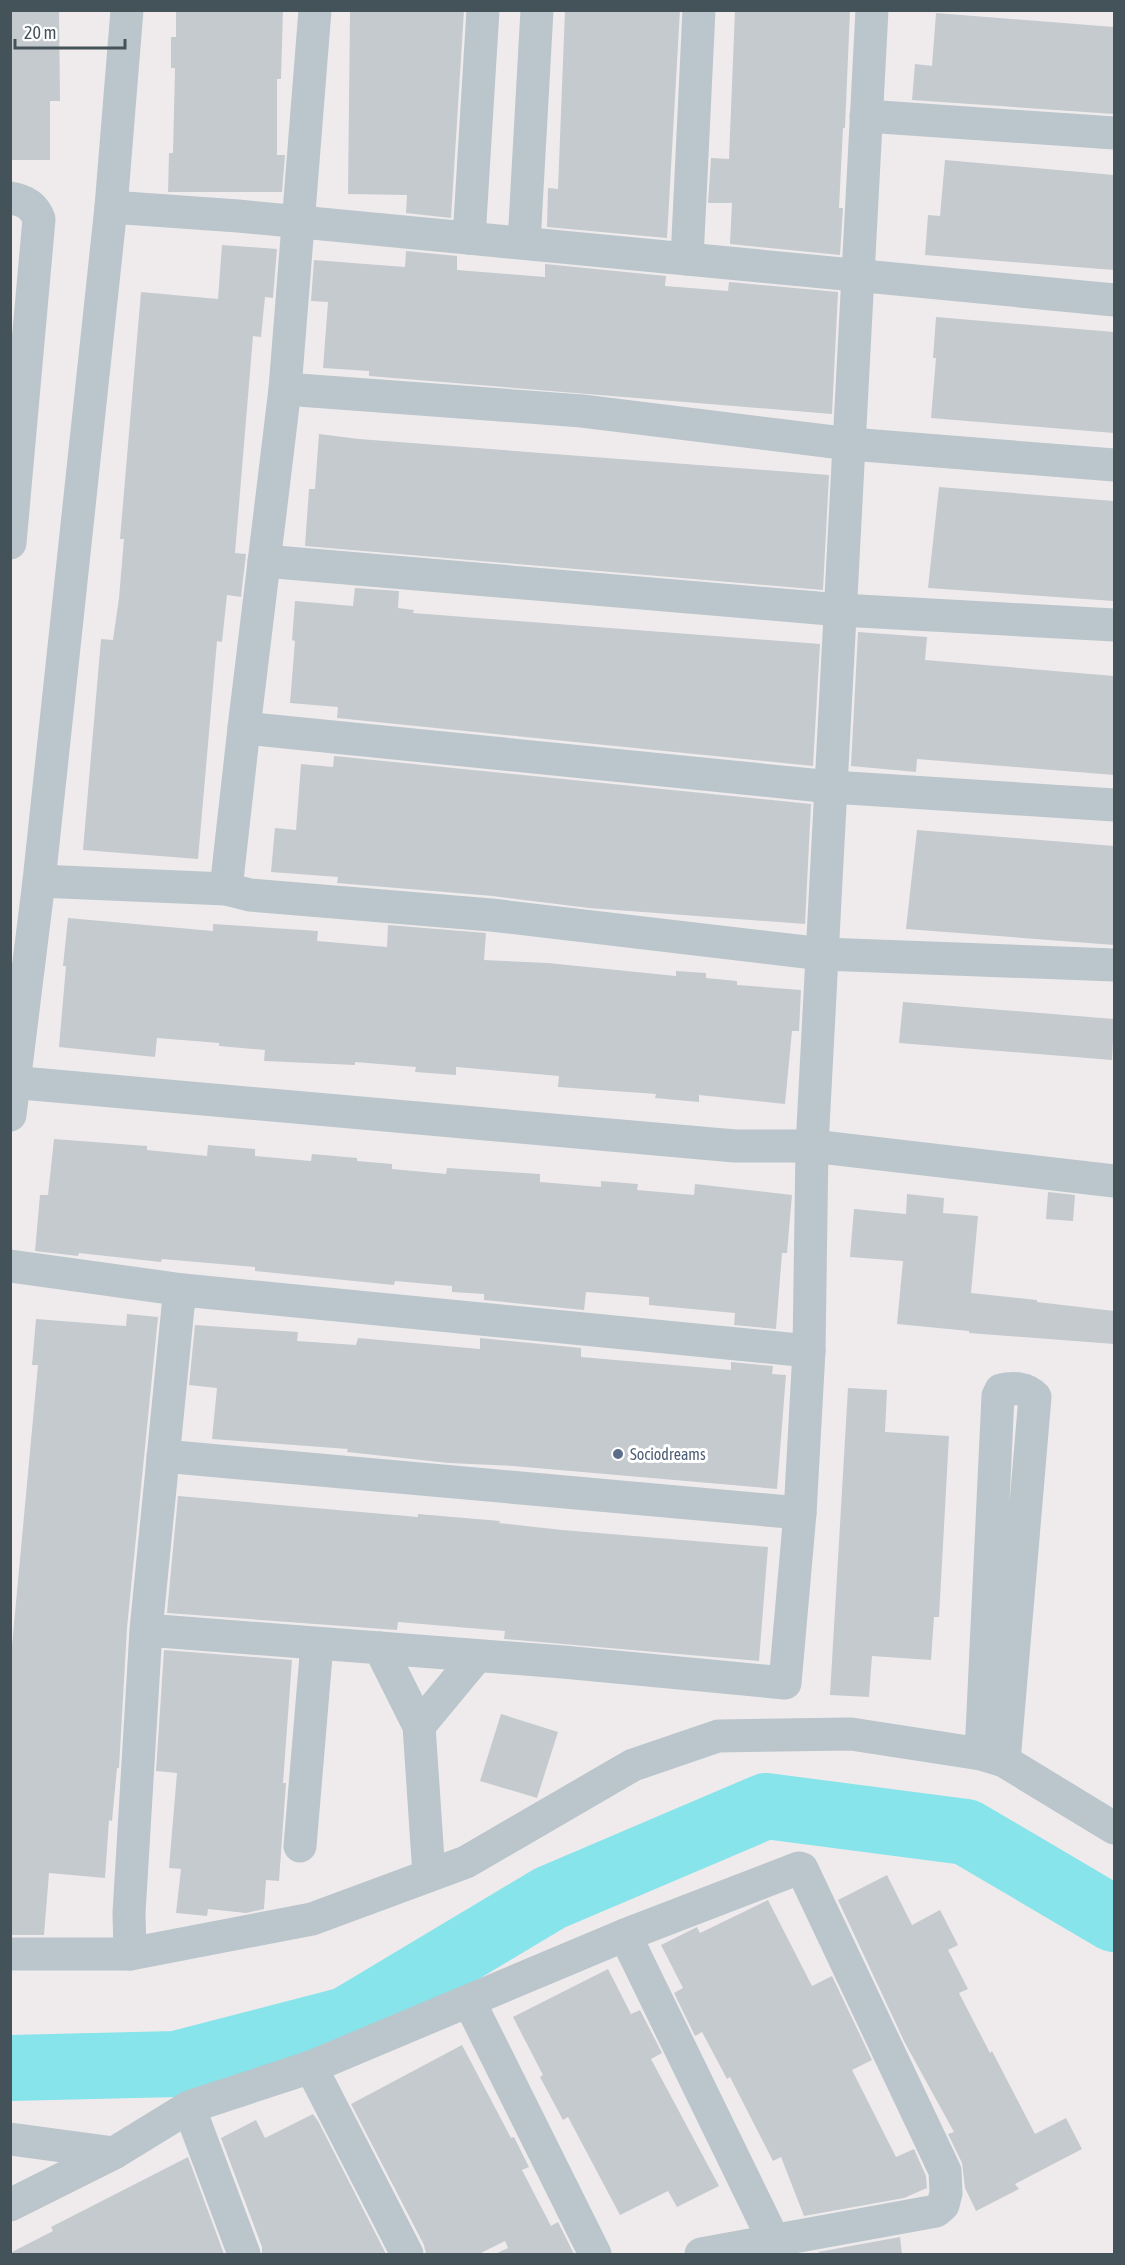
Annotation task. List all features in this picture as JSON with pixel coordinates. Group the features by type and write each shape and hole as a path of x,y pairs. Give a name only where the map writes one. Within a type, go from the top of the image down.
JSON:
{"street":[{"path":"10,1115 12,1082 39,881 111,207 127,10"},
{"path":"226,889 285,388 315,10"},
{"path":"469,238 483,10"},
{"path":"524,243 537,10"},
{"path":"687,259 699,10"},
{"path":"146,1630 785,1683 800,1513 809,1351 812,1146 872,10"},
{"path":"866,116 1114,133"},
{"path":"10,198 22,200 36,211 39,219 39,234 10,543"},
{"path":"111,207 524,243 1114,300"},
{"path":"285,388 582,411 850,444 1114,465"},
{"path":"264,561 841,610 1114,625"},
{"path":"244,728 832,787 1114,805"},
{"path":"39,881 226,889 250,895 491,915 822,954 1114,965"},
{"path":"12,1082 735,1146 812,1146 1114,1181"},
{"path":"10,1266 183,1290 809,1351"},
{"path":"130,1954 129,1913 146,1630 178,1307 183,1290"},
{"path":"1005,1389 1025,1390 1035,1397 993,1758 998,1396 1001,1390 1005,1389"},
{"path":"163,1456 800,1513"},
{"path":"300,1846 317,1644"},
{"path":"380,1648 420,1726 429,1875"},
{"path":"420,1726 477,1656"},
{"path":"10,1954 130,1954 312,1920 466,1862 633,1765 718,1736 851,1734 993,1758 1114,1828"},
{"path":"10,2205 114,2153 189,2108 311,2067 625,1935 795,1868 802,1869 945,2171 946,2193 943,2205 936,2211 776,2248 700,2254"},
{"path":"625,1935 776,2248"},
{"path":"469,2001 596,2254"},
{"path":"311,2067 407,2254"},
{"path":"189,2108 244,2254"},
{"path":"10,2139 114,2153"}],"building":[{"path":"10,10 59,10 60,101 50,101 50,160 10,160"},
{"path":"176,10 283,10 281,79 277,79 277,155 285,155 282,192 168,192 169,153 173,153 175,68 171,68 171,37 176,37"},
{"path":"350,10 464,10 451,218 406,213 407,195 348,194"},
{"path":"565,10 680,10 667,238 547,227 548,188 558,189"},
{"path":"735,10 850,10 839,208 843,208 840,255 730,244 732,203 708,203 711,158 729,159"},
{"path":"936,13 1114,27 1114,114 912,100 915,64 932,66"},
{"path":"945,160 1114,175 1114,270 925,255 928,215 940,216"},
{"path":"222,245 277,249 273,298 265,297 261,337 253,336 235,553 246,554 241,597 227,595 222,642 217,641 198,859 83,850 101,639 113,640 119,598 124,539 120,539 141,292 218,299"},
{"path":"406,251 457,256 457,270 545,277 545,264 666,276 665,286 728,291 729,282 838,292 832,414 369,376 369,371 323,368 328,302 311,301 314,260 405,267"},
{"path":"936,317 1114,332 1114,433 931,418 936,358 933,358"},
{"path":"319,434 829,475 823,590 305,546 309,489 315,489"},
{"path":"939,487 1114,501 1114,601 928,588"},
{"path":"355,588 399,591 398,608 414,610 413,613 820,644 813,766 337,718 338,707 290,703 295,641 292,640 295,601 353,606"},
{"path":"858,632 927,637 925,660 1114,676 1114,775 917,759 916,772 851,766"},
{"path":"334,756 811,804 805,924 589,908 493,896 337,883 338,877 271,872 275,828 296,830 301,764 333,767"},
{"path":"917,830 1114,846 1114,945 906,929"},
{"path":"68,918 213,931 213,924 318,931 317,941 387,947 388,925 486,933 484,960 548,963 676,976 676,971 706,973 706,978 737,981 737,985 801,990 799,1031 792,1031 785,1104 699,1095 699,1102 655,1098 656,1094 558,1087 559,1076 456,1067 456,1075 415,1072 416,1067 355,1062 355,1065 264,1061 265,1050 219,1046 219,1043 157,1038 155,1057 59,1047"},
{"path":"903,1002 1114,1019 1112,1060 899,1043"},
{"path":"54,1139 147,1146 147,1150 207,1156 208,1145 255,1149 255,1156 311,1161 312,1154 357,1158 357,1161 392,1164 392,1169 446,1174 447,1168 540,1174 540,1182 601,1187 601,1181 638,1184 637,1190 694,1195 695,1184 792,1195 787,1253 782,1253 776,1329 734,1325 735,1313 649,1305 649,1297 586,1292 584,1310 484,1300 484,1294 452,1292 452,1286 395,1281 394,1285 255,1271 255,1267 162,1259 161,1262 79,1253 78,1256 35,1251 40,1195 48,1195"},
{"path":"1048,1192 1075,1195 1073,1221 1046,1219"},
{"path":"907,1194 944,1198 943,1213 978,1216 971,1293 1114,1311 1114,1344 969,1333 969,1331 897,1324 903,1261 850,1257 854,1209 906,1214"},
{"path":"127,1314 158,1317 127,1628 119,1768 117,1768 112,1821 109,1820 105,1878 49,1873 44,1935 10,1935 10,1667 38,1365 32,1365 36,1319 126,1326"},
{"path":"195,1325 298,1332 297,1341 356,1345 358,1338 480,1349 480,1338 581,1348 581,1357 731,1370 731,1362 773,1366 772,1374 786,1375 777,1489 513,1466 449,1463 347,1452 348,1449 212,1439 217,1388 189,1385"},
{"path":"848,1388 887,1390 885,1432 949,1436 939,1617 934,1617 931,1660 872,1656 869,1697 830,1695"},
{"path":"178,1496 418,1517 418,1514 500,1521 499,1523 562,1530 768,1547 759,1661 504,1639 505,1631 398,1622 397,1630 167,1613"},
{"path":"164,1650 292,1660 279,1881 266,1880 264,1909 246,1913 208,1909 207,1916 176,1913 181,1869 169,1868 177,1773 156,1771"},
{"path":"501,1714 558,1732 537,1798 480,1781"},
{"path":"887,1875 912,1925 940,1910 958,1945 948,1950 968,1989 959,1993 1035,2134 1066,2118 1082,2149 1015,2184 1019,2189 976,2211 965,2188 962,2163 948,2134 954,2132 905,2043 838,1900"},
{"path":"768,1900 812,1986 832,1976 872,2060 852,2070 896,2157 914,2149 926,2176 927,2188 904,2198 804,2216 781,2157 773,2161 730,2077 727,2079 702,2032 695,2036 674,1993 683,1988 661,1945 697,1927 700,1933"},
{"path":"608,1969 631,2014 640,2010 662,2053 651,2059 719,2186 677,2207 668,2191 620,2215 568,2117 563,2120 540,2077 543,2075 513,2017"},
{"path":"462,2045 511,2138 514,2137 529,2167 522,2170 551,2226 558,2222 574,2254 495,2254 508,2248 505,2241 479,2254 426,2254 424,2245 351,2104"},
{"path":"313,2114 386,2254 262,2254 262,2247 221,2138 256,2120 265,2138"},
{"path":"188,2157 224,2254 10,2254 53,2231 51,2227"},
{"path":"900,2237 902,2254 820,2254 818,2252"}],"waterway":[{"path":"10,2068 176,2064 346,2020 550,1898 766,1806 966,1832 1114,1919"}],"place":[{"name":"Sociodreams","path":"618,1454"}]}
